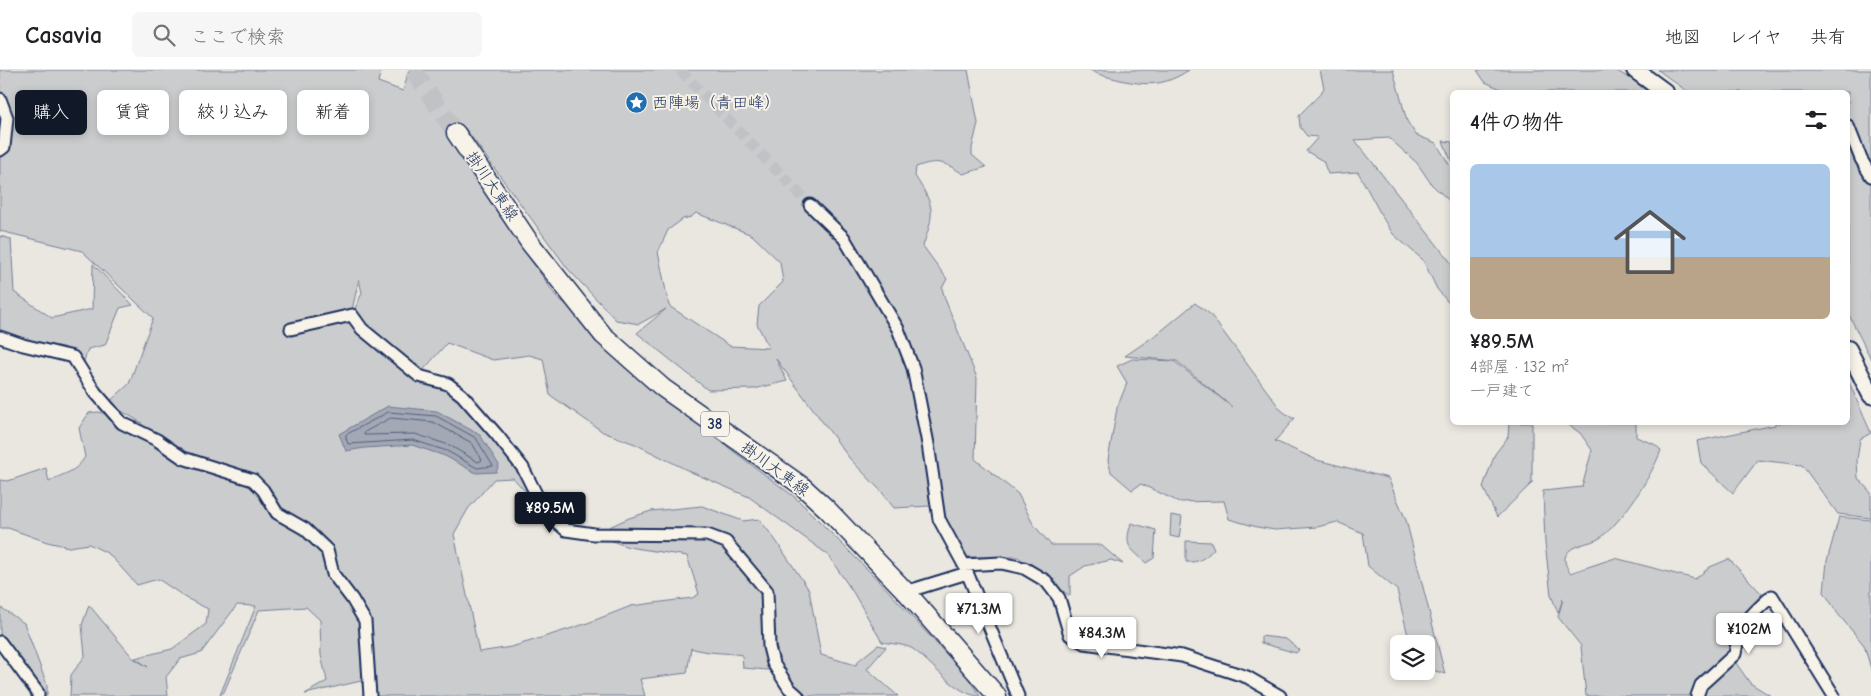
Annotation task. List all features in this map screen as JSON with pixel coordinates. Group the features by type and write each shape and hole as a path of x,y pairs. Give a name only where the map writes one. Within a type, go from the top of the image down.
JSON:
{"main road":[{"name":"掛川大東線","path":"456,133 530,244 603,335 663,388 802,486 827,509 908,594 997,696"}],"street":[{"path":"1635,70 1662,90"},
{"path":"0,99 7,118 4,147 0,150"},
{"path":"1850,131 1861,159 1871,176"},
{"path":"810,205 844,238 898,329 913,368 928,444 939,518 966,569 1018,696"},
{"path":"292,329 352,315 362,329 419,376 448,384 462,395 509,449 523,468 545,512 566,530 594,534 707,535 726,542 768,591 769,647 773,663 789,688 798,696"},
{"path":"0,337 23,346 73,357 95,392 122,423 157,440 183,458 253,480 277,513 306,529 327,550 333,574 352,599 365,621 370,696"},
{"path":"1850,353 1871,395"},
{"path":"908,594 912,590 966,569 1001,562 1024,568 1046,581 1059,598 1070,635 1084,643 1182,656 1247,677 1280,696"},
{"path":"1697,696 1701,685 1735,654 1738,636 1744,625 1772,596 1834,696"},
{"path":"0,642 38,693 38,696"}],"shaded area":[{"path":"0,70 381,70 378,82 403,91 409,70 968,70 978,123 972,155 986,167 963,174 946,164 930,163 916,167 915,176 926,195 931,210 930,225 923,246 947,279 942,288 945,299 977,378 975,459 1018,494 1033,524 1051,545 1101,545 1123,564 1111,560 1085,566 1070,576 1070,596 1018,557 963,557 930,506 894,508 881,491 850,459 776,359 787,381 754,389 708,390 637,333 666,309 639,324 616,320 568,269 465,128 449,139 556,296 640,367 729,448 796,498 881,583 968,678 980,696 971,695 953,685 910,647 882,642 853,592 827,554 749,497 691,472 635,444 603,432 550,395 543,359 529,355 493,360 447,343 419,375 438,380 497,435 545,512 513,478 494,479 468,509 454,534 479,652 511,647 531,641 585,624 631,606 692,598 699,594 687,556 628,547 594,534 629,518 651,511 702,506 743,521 759,519 809,590 821,655 856,665 858,661 878,645 886,647 867,669 898,696 806,696 800,689 768,670 743,668 742,655 691,648 687,673 640,679 645,696 372,696 367,660 361,681 305,694 327,681 321,655 320,620 306,607 259,610 224,692 220,695 256,606 237,605 201,653 180,659 166,677 168,696 70,696 71,675 85,656 82,625 89,605 133,658 148,667 135,658 172,649 206,624 208,609 188,599 158,579 137,585 109,554 89,544 69,547 47,542 8,528 0,528 0,480 8,481 46,468 49,482 77,467 85,457 79,428 89,413 98,412 142,423 108,403 129,384 153,318 82,251 0,231","holes":["696,213 752,235 780,262 783,282 759,306 757,324 769,348 730,346 669,306 658,252 668,230 683,219 691,217","359,279 362,293 352,315"]},
{"path":"1090,70 1189,70 1164,82 1148,84 1120,80"},
{"path":"1320,70 1393,70 1407,121 1416,135 1436,143 1450,166 1450,201 1432,185 1417,163 1389,138 1355,140 1450,261 1450,305 1437,289 1423,260 1393,234 1358,172 1328,174 1323,161 1306,151 1318,137 1307,136 1300,127 1299,116 1324,88"},
{"path":"1477,70 1615,70 1633,80 1646,90 1503,90 1485,82"},
{"path":"1658,70 1871,70 1871,359 1850,317 1850,90 1685,90"},
{"path":"1443,141 1450,142 1450,158"},
{"path":"0,236 11,239 14,292 52,318 92,309 93,264 133,305 120,308 105,345 88,349 84,361 74,351 0,334"},
{"path":"1195,303 1210,314 1281,410 1295,418 1275,441 1317,460 1388,478 1406,520 1445,674 1435,671 1435,635 1408,635 1397,590 1368,566 1363,533 1337,522 1317,527 1275,530 1257,527 1229,519 1224,501 1179,502 1141,484 1132,490 1111,472 1108,460 1117,408 1127,383 1117,366 1132,359 1174,361 1232,407 1177,361 1125,356 1160,332"},
{"path":"1850,385 1871,433 1860,439 1857,460 1858,478 1871,493 1871,518 1838,514 1802,465 1758,460 1733,493 1701,463 1697,441 1775,425 1850,425"},
{"path":"1509,425 1532,425 1532,483 1497,517 1483,487 1495,454 1508,437"},
{"path":"1569,425 1636,425 1636,437 1654,444 1661,450 1644,485 1627,510 1609,531 1592,542 1577,546 1566,555 1565,560 1570,573 1615,558 1695,579 1710,567 1729,559 1762,594 1731,633 1729,653 1750,683 1771,696 1586,696 1581,646 1558,617 1563,599 1558,613 1551,595 1545,543 1543,491 1582,487 1592,450 1580,433"},
{"path":"1171,515 1182,517 1179,538 1170,536"},
{"path":"1839,517 1871,520 1871,669 1864,645 1838,614 1824,592 1827,561"},
{"path":"1131,523 1156,530 1154,558 1146,563 1132,549 1128,542"},
{"path":"1186,541 1211,542 1214,549 1202,559 1195,562 1186,562"},
{"path":"0,607 24,623 47,685 47,696 38,696 0,640"},
{"path":"1261,636 1286,639 1299,650 1296,653 1261,643"}],"water":[{"path":"388,406 437,411 480,435 499,465 496,472 476,473 445,456 412,445 346,451 339,434"}],"tunnel":[{"path":"413,70 456,133"},
{"path":"680,70 810,205"}],"place":[{"name":"西陣場（青田峰）","path":"636,103"}]}
